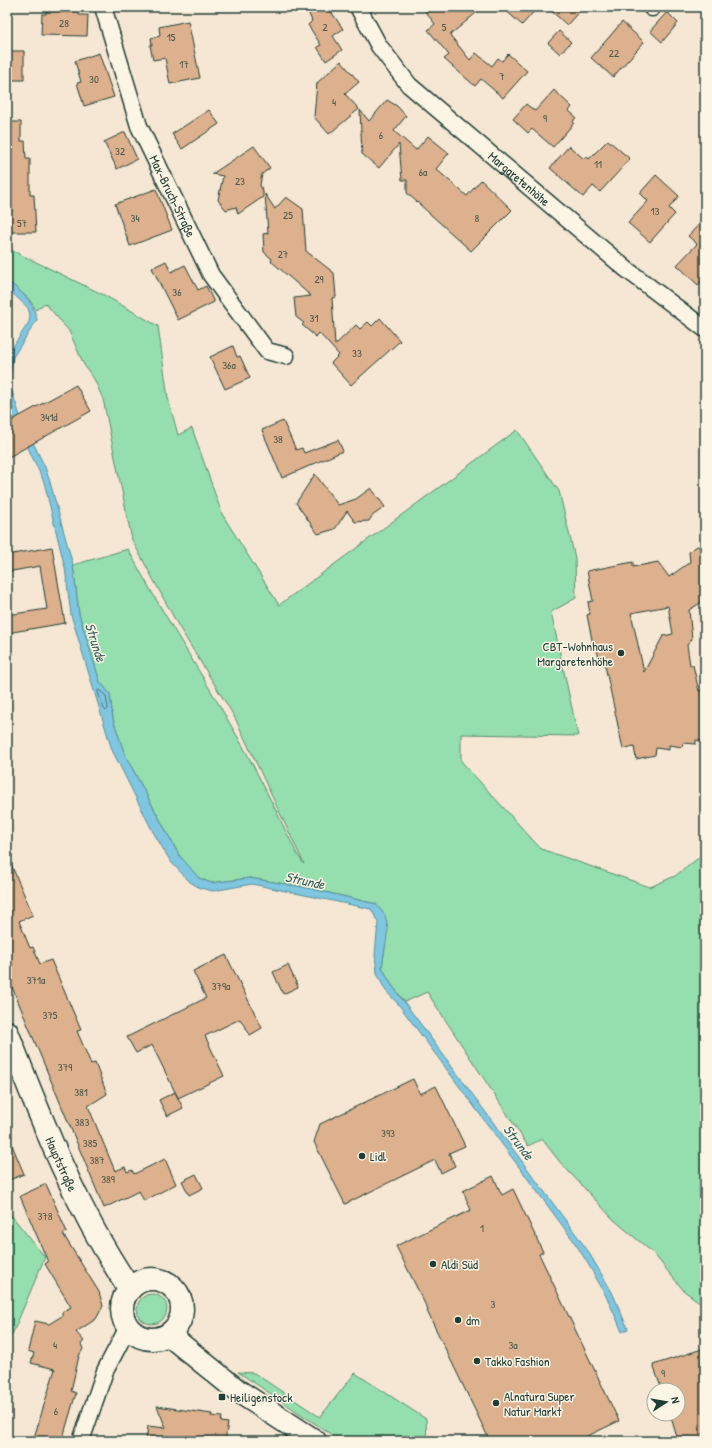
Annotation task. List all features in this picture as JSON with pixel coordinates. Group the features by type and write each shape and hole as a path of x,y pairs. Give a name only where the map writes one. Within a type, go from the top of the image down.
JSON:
{"main road":[{"name":"Hauptstraße","path":"7,1032 74,1190 113,1264 130,1289"},
{"path":"152,1279 164,1282 177,1292 181,1301 182,1315 178,1325 169,1335 156,1340 147,1339 136,1335 128,1327 123,1317 122,1306 130,1289 140,1282 152,1279"},
{"path":"169,1335 238,1391 315,1441"}],"street":[{"name":"Max-Bruch-Straße","path":"103,7 139,126 211,275 267,351 286,356"},
{"name":"Margaretenhöhe","path":"358,7 379,46 409,86 626,269 705,329"},
{"path":"81,1441 105,1371 128,1327"}],"green space":[{"path":"7,248 104,295 158,326 168,398 178,435 192,428 222,514 279,605 517,430 559,491 575,558 576,598 551,612 578,736 461,734 461,761 541,849 650,887 675,876 705,853 705,1306 684,1291 653,1253 613,1219 559,1161 542,1139 528,1146 427,992 405,1002 391,984 382,967 385,947 376,904 308,888 250,878 211,883 199,878 179,855 125,755 113,719 110,694 100,682 79,614 73,565 128,549 152,593 247,754 297,854 304,864 234,716 179,627 132,540 103,399 94,379 84,365 69,331 45,303 36,310 29,299 7,280"},
{"path":"7,1210 45,1257 12,1335 7,1341"},
{"path":"152,1294 163,1298 167,1309 163,1320 152,1324 141,1320 137,1309 141,1298"},
{"path":"238,1372 254,1373 320,1417 355,1373 426,1419 427,1441 341,1441"}],"water":[{"path":"7,280 30,302 37,320 13,357 9,382 20,416 45,467 50,482 73,565 79,614 100,682 110,694 113,719 125,755 179,855 199,878 211,883 250,878 308,888 376,904 385,915 388,929 382,967 391,984 586,1248 612,1292 628,1329 622,1332 600,1284 573,1240 399,1005 385,990 377,973 375,955 378,922 371,909 252,884 213,891 200,888 190,882 171,862 153,832 112,750 71,615 65,568 44,482 7,404 7,356 29,322 30,315 28,308 7,288"}],"building":[{"path":"306,7 328,7 343,29 333,36 342,50 326,61 317,47 321,45 308,25 312,21"},
{"path":"422,7 483,7 450,35 470,60 476,53 492,66 498,58 502,61 508,54 527,71 503,98 481,79 475,86 444,59 449,55 428,30 435,24"},
{"path":"502,7 538,7 522,25"},
{"path":"547,7 583,7 567,25"},
{"path":"46,11 78,11 79,15 88,15 87,36 41,35 42,14 46,14"},
{"path":"667,12 678,23 662,42 650,31"},
{"path":"188,21 200,78 170,84 165,58 153,60 150,45 152,45 151,38 160,36 159,27"},
{"path":"622,22 644,42 613,77 591,58"},
{"path":"559,31 571,42 560,54 548,43"},
{"path":"7,51 24,51 24,80 7,80"},
{"path":"99,53 114,97 84,106 77,83 81,82 75,61"},
{"path":"341,61 359,82 345,94 359,109 329,134 314,117 317,83"},
{"path":"554,90 572,107 569,111 576,117 573,122 574,123 553,147 532,129 528,133 513,119 526,104 535,111"},
{"path":"387,100 397,106 406,116 394,131 416,150 428,136 449,153 436,169 467,196 481,180 512,210 471,251 407,193 407,180 402,180 399,144 379,168 362,154 360,110 369,121"},
{"path":"209,110 219,124 182,149 172,134"},
{"path":"7,122 21,122 21,141 25,141 26,159 30,159 30,195 34,195 36,232 10,232"},
{"path":"125,132 137,159 117,169 104,142"},
{"path":"608,140 630,159 600,192 593,186 583,197 550,168 569,146 584,159 586,156 589,159"},
{"path":"254,146 270,168 262,174 260,185 263,191 263,197 238,214 236,207 226,210 218,200 223,176 212,174"},
{"path":"656,175 679,196 669,208 675,214 650,242 628,223 648,201 640,193"},
{"path":"156,189 172,230 130,246 115,204"},
{"path":"265,194 275,209 286,197 303,209 306,251 334,273 336,297 332,298 335,345 356,325 360,329 368,322 372,326 380,318 400,341 351,385 331,363 339,355 319,333 316,337 302,325 304,323 296,317 294,298 311,296 271,261 272,259 264,252 263,234 268,233"},
{"path":"705,218 705,277 698,285 677,265 697,244 688,236"},
{"path":"166,261 171,272 185,265 198,290 206,286 214,302 178,320 152,268"},
{"path":"233,346 237,357 240,356 250,378 225,389 210,357"},
{"path":"76,385 91,411 7,458 7,423"},
{"path":"283,421 296,450 302,448 304,453 338,440 343,451 282,478 262,430"},
{"path":"315,474 338,505 356,499 371,488 385,507 372,516 369,521 355,522 347,511 335,529 318,534 296,503"},
{"name":"CBT-Wohnhaus Margaretenhöhe","path":"697,546 705,550 705,600 689,610 692,639 687,645 690,665 693,665 699,691 705,690 705,741 696,740 696,744 683,743 682,747 669,745 669,750 656,748 655,755 636,759 634,746 623,749 604,661 600,662 597,650 594,650 587,615 590,614 588,602 593,601 587,571 633,562 633,567 658,562 669,577 690,562 689,552","holes":["668,606 673,634 663,636 644,672 631,613"]},
{"path":"52,547 65,623 7,633 7,615 47,609 40,566 7,572 7,555"},
{"path":"7,855 33,915 19,921 30,948 33,947 40,964 51,960 81,1030 77,1031 91,1064 95,1063 107,1094 88,1106 115,1171 125,1167 127,1172 132,1170 134,1174 165,1159 176,1184 144,1201 139,1191 104,1208 7,975"},
{"path":"226,955 262,1028 250,1035 240,1019 205,1036 224,1076 178,1098 152,1045 136,1053 127,1037 206,998 193,971"},
{"path":"288,965 298,987 283,994 273,972"},
{"path":"413,1079 420,1094 436,1086 465,1146 449,1153 455,1166 441,1173 435,1160 345,1204 314,1142 320,1124"},
{"path":"175,1092 183,1108 167,1116 159,1100"},
{"path":"7,1133 24,1174 7,1181"},
{"path":"196,1174 203,1188 189,1195 182,1181"},
{"path":"493,1176 502,1195 513,1189 543,1252 539,1254 619,1421 577,1441 490,1441 396,1246 471,1210 463,1191"},
{"path":"46,1184 67,1232 63,1234 99,1292 103,1306 96,1319 76,1332 84,1341 81,1344 83,1349 79,1356 71,1391 76,1393 62,1441 33,1441 55,1369 31,1363 34,1353 28,1351 35,1321 49,1324 62,1316 62,1312 71,1307 45,1264 48,1262 20,1196"},
{"path":"702,1349 705,1357 705,1441 678,1441 672,1422 686,1422 686,1382 659,1382 653,1365"},
{"path":"157,1406 212,1414 211,1416 222,1417 221,1422 228,1423 225,1441 146,1441 148,1426 166,1428"}],"place":[{"name":"CBT-Wohnhaus Margaretenhöhe","path":"621,653"},
{"name":"Lidl","path":"362,1156"},
{"name":"Aldi Süd","path":"433,1264"},
{"name":"dm","path":"458,1320"},
{"name":"Takko Fashion","path":"477,1361"},
{"name":"Heiligenstock","path":"222,1397"},
{"name":"Alnatura Super Natur Markt","path":"496,1403"}],"water label":[{"name":"Strunde","path":"96,642"},
{"name":"Strunde","path":"305,880"},
{"name":"Strunde","path":"519,1142"}]}
